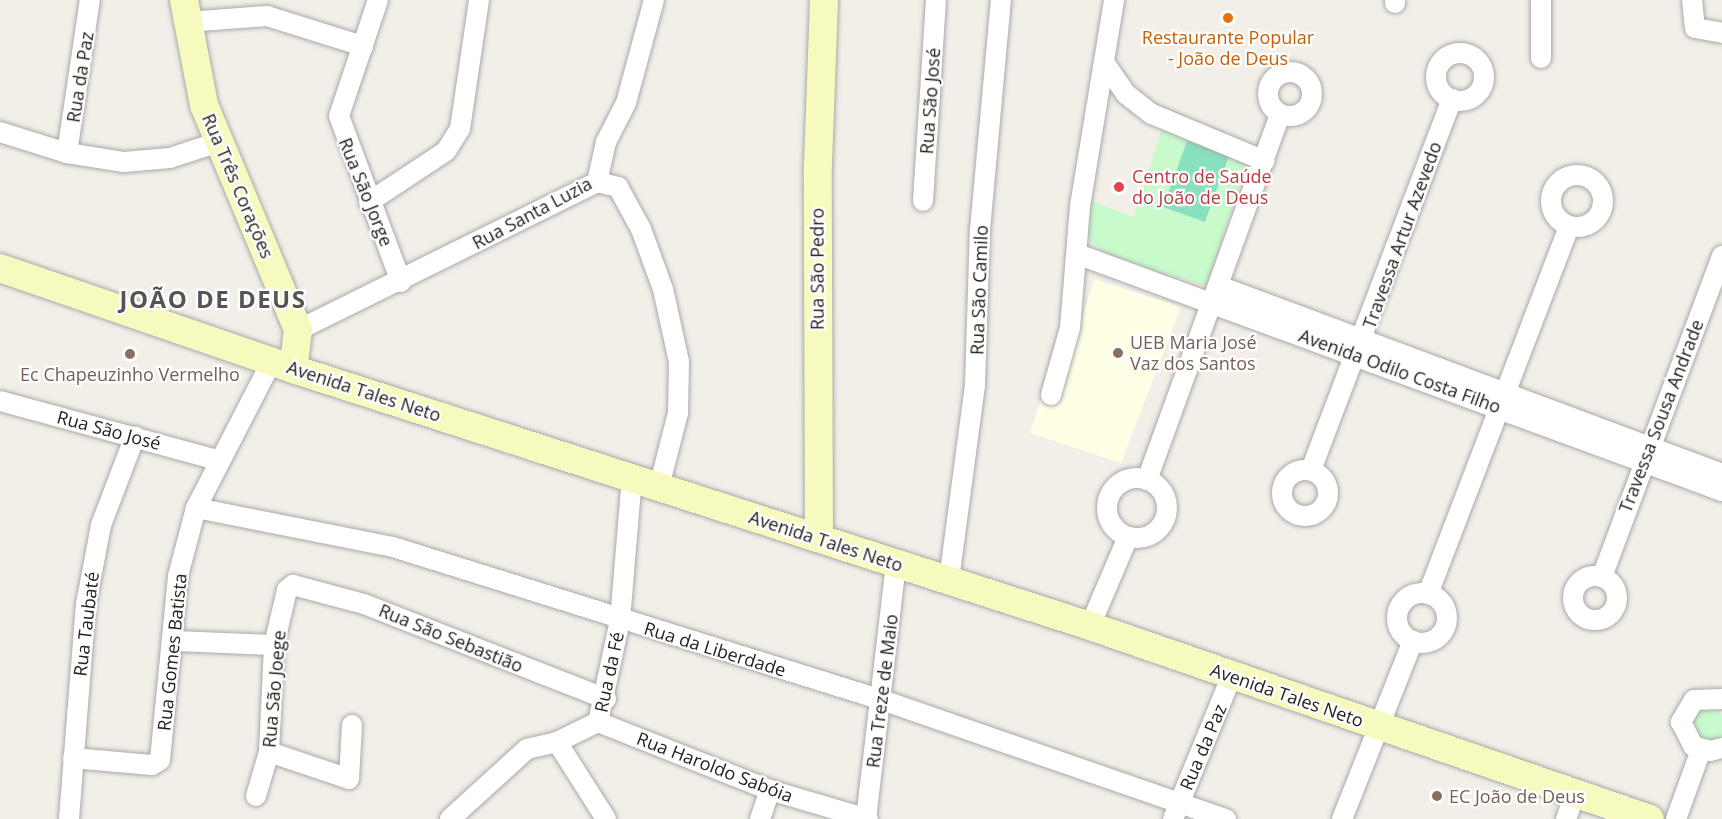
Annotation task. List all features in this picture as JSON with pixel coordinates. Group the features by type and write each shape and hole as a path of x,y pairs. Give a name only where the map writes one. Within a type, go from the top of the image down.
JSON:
{"main road":[{"name":"Rua São Pedro","path":"819,538 818,164 824,0"},
{"name":"Rua Três Corações","path":"185,11 194,73 219,142 298,330"},
{"name":"Avenida Tales Neto","path":"0,268 283,365 1090,626 1381,728 1570,806 1650,819"},
{"path":"283,365 298,330"}],"street":[{"name":"Rua da Paz","path":"67,153 90,0"},
{"name":"Rua São Jorge","path":"378,0 339,116 369,202 401,282"},
{"path":"369,202 446,151 460,129 479,0"},
{"name":"Rua Santa Luzia","path":"298,330 401,282 597,182 606,142 626,104 654,0"},
{"name":"Rua São José","path":"923,201 936,0"},
{"name":"Rua São Camilo","path":"949,580 975,386 980,230 1001,0"},
{"path":"1051,395 1070,328 1077,254 1114,0"},
{"path":"1541,58 1542,0"},
{"path":"1692,0 1695,28 1722,33"},
{"path":"185,11 267,8 363,46"},
{"path":"1105,64 1136,104"},
{"path":"1099,99 1136,104 1265,161"},
{"name":"Travessa Artur Azevedo","path":"1311,470 1360,347 1452,99"},
{"path":"1147,480 1265,161 1280,114"},
{"path":"0,132 67,153 124,162 170,158 219,142"},
{"path":"597,182 618,187 642,229 663,289 679,362 678,413 659,487"},
{"path":"1428,594 1569,226"},
{"name":"Avenida Odilo Costa Filho","path":"1077,254 1216,294 1645,453 1722,474"},
{"name":"Travessa Sousa Andrade","path":"1602,577 1645,453 1722,256"},
{"name":"Rua Gomes Batista","path":"73,758 137,764 157,763 162,754 174,641 178,576 196,508 217,460 283,365"},
{"name":"Rua São José","path":"0,400 217,460"},
{"name":"Rua Taubaté","path":"69,819 73,758 94,560 135,436"},
{"name":"Avenida Odilo Costa Filho","path":"1645,453 1722,491"},
{"name":"Rua da Fé","path":"450,819 510,762 527,749 557,742 598,722 606,699 620,620 632,478"},
{"path":"1147,480 1163,492 1167,512 1149,536 1128,537 1109,518 1108,499 1119,484 1147,480"},
{"name":"Rua da Liberdade","path":"196,508 393,547 620,620 882,700 1181,800 1226,819"},
{"path":"1090,626 1128,537"},
{"name":"Rua Treze de Maio","path":"867,819 896,563"},
{"name":"Rua São Joege","path":"256,796 269,752 274,645 287,590 293,585"},
{"name":"Rua São Sebastião","path":"293,585 364,604 606,699"},
{"path":"1428,594 1441,602 1447,622 1434,640 1413,641 1400,628 1398,610 1410,596 1428,594"},
{"path":"174,641 274,645"},
{"path":"1342,819 1381,728 1413,641"},
{"name":"Rua da Paz","path":"1173,819 1232,675"},
{"path":"1721,696 1702,696 1683,714 1686,739 1701,750 1722,748"},
{"name":"Rua Haroldo Sabóia","path":"598,722 770,790 867,819"},
{"path":"269,752 341,778 351,775 352,725"},
{"path":"557,742 606,819"},
{"path":"1676,819 1701,750"},
{"path":"760,819 770,790"}],"shaded area":[{"name":"UEB Maria José Vaz dos Santos","path":"1094,279 1181,307 1121,463 1030,433 1041,399 1057,404"}],"green space":[{"path":"1163,125 1248,159 1207,286 1116,260 1092,243 1086,231 1092,201 1134,217"},
{"path":"1187,141 1229,156 1205,222 1163,207"},
{"path":"1708,708 1720,713 1725,725 1720,737 1708,742 1696,737 1691,725 1696,713"}],"place":[{"name":"Restaurante Popular - João de Deus","path":"1228,18"},
{"name":"Centro de Saúde do João de Deus","path":"1119,187"},
{"name":"UEB Maria José Vaz dos Santos","path":"1118,353"},
{"name":"Ec Chapeuzinho Vermelho","path":"130,354"},
{"name":"EC João de Deus","path":"1437,796"}],"district":[{"name":"JOÃO DE DEUS","path":"213,299"}]}
